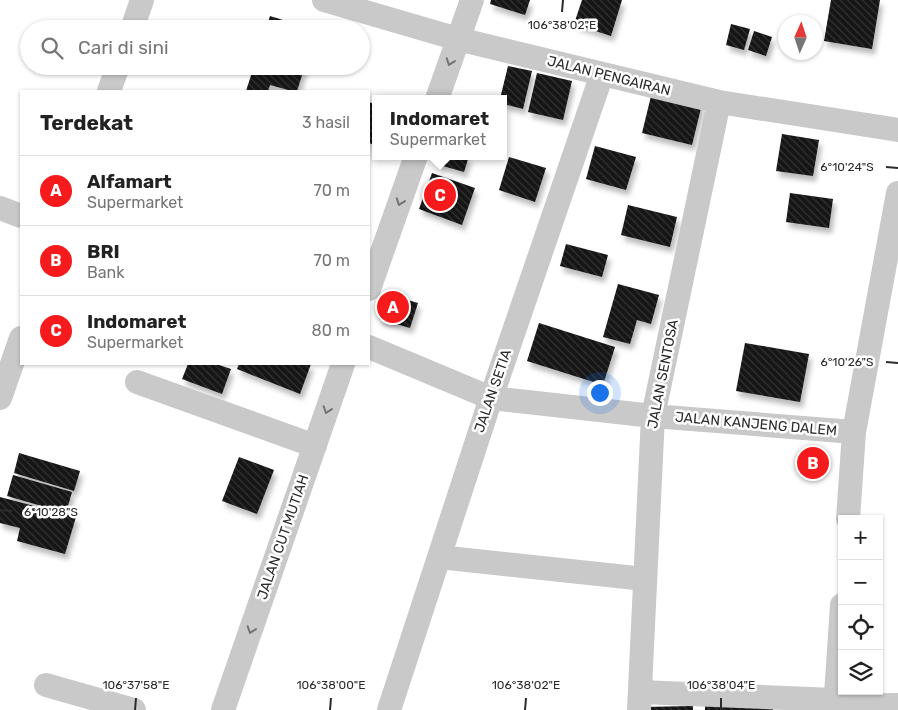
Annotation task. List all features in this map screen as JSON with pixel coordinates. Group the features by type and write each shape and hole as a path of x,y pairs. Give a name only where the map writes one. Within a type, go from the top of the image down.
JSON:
{"street":[{"path":"135,20 142,0"},
{"name":"JALAN PENGAIRAN","path":"324,0 458,40 719,102 898,130"},
{"path":"438,95 472,0"},
{"name":"JALAN SETIA","path":"389,710 491,398 602,74"},
{"path":"109,90 115,75"},
{"name":"JALAN SENTOSA","path":"639,701 653,416 719,102"},
{"path":"370,286 415,160"},
{"path":"848,515 854,432 898,193"},
{"path":"0,208 20,216"},
{"path":"0,398 20,341"},
{"name":"JALAN KANJENG DALEM","path":"370,348 491,398 653,416 854,432"},
{"name":"JALAN CUT MUTIAH","path":"223,710 342,365"},
{"path":"137,382 315,446"},
{"path":"439,557 645,578"},
{"path":"835,705 839,650"},
{"path":"46,685 134,710"},
{"path":"639,701 898,705"}],"building":[{"path":"491,0 530,0 525,15 490,4"},
{"path":"582,0 622,0 611,36 574,24"},
{"path":"831,0 880,0 872,49 824,41"},
{"path":"270,16 283,20 269,20"},
{"path":"731,24 750,29 744,50 726,45"},
{"path":"754,31 772,37 766,56 748,50"},
{"path":"508,66 532,71 523,109 507,105 507,95 501,95"},
{"path":"537,73 572,81 563,120 528,112"},
{"path":"251,75 302,75 297,90 288,90 270,85 268,90 246,90"},
{"path":"652,92 702,104 692,145 642,133"},
{"path":"370,102 372,103 372,144 370,143"},
{"path":"782,134 819,140 813,176 776,171"},
{"path":"595,146 636,157 626,190 586,179"},
{"path":"509,157 546,168 535,202 499,190"},
{"path":"437,160 468,160 464,172 436,164"},
{"path":"432,173 475,188 462,225 419,209"},
{"path":"790,193 833,199 829,228 786,222"},
{"path":"628,205 677,217 670,247 621,235"},
{"path":"566,244 608,255 602,277 560,266"},
{"path":"618,284 659,295 651,324 637,320 630,344 603,337"},
{"path":"387,294 418,303 410,328 379,319"},
{"path":"539,323 615,347 603,385 527,361"},
{"path":"745,343 809,354 800,402 736,391"},
{"path":"188,365 219,365 231,369 222,394 182,379"},
{"path":"239,365 311,365 300,394 237,369"},
{"path":"19,453 80,471 74,491 14,473"},
{"path":"239,457 274,470 257,514 222,501"},
{"path":"13,475 72,492 66,513 7,496"},
{"path":"0,497 76,517 65,554 17,541 20,528 0,523"},
{"path":"705,704 773,704 773,710 705,710"},
{"path":"693,706 693,710 641,710 641,707"}],"place":[{"name":"Indomaret","path":"440,195"},
{"name":"Alfamart","path":"393,307"},
{"name":"BRI","path":"813,463"}]}
